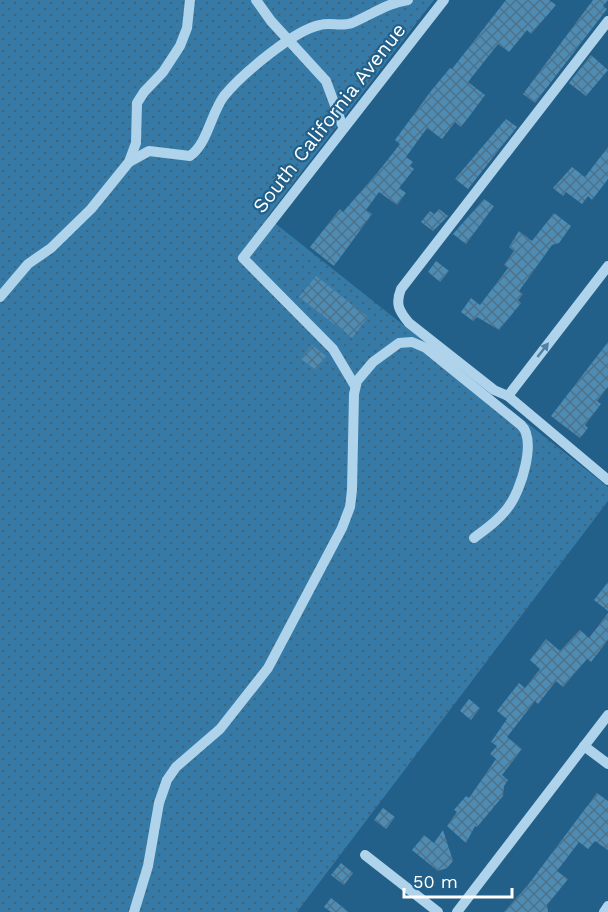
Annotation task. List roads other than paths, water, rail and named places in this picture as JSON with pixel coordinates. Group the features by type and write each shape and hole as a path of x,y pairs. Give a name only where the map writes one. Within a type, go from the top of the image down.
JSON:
{"street":[{"path":"0,297 28,264 51,248 91,208 129,162 136,143 137,103 163,72 180,46 187,28 190,0"},
{"path":"256,0 289,42 326,81 343,128"},
{"path":"129,162 149,151 185,156 195,152 213,115 231,88 289,42 321,25 343,26 390,4 408,0"},
{"name":"South California Avenue","path":"355,386 333,349 243,258 444,0"},
{"path":"608,21 401,289 397,300 400,312 409,323 494,390 508,396 608,480"},
{"path":"508,396 608,266"},
{"path":"134,912 148,866 159,803 167,780 176,767 220,729 268,668 346,519 353,472 355,386 383,353 399,343 412,342 426,348 525,428 529,445 517,492 504,512 474,538"},
{"path":"457,912 608,715"},
{"path":"584,746 608,764"},
{"path":"365,855 438,912"},
{"path":"604,912 608,907"}]}
